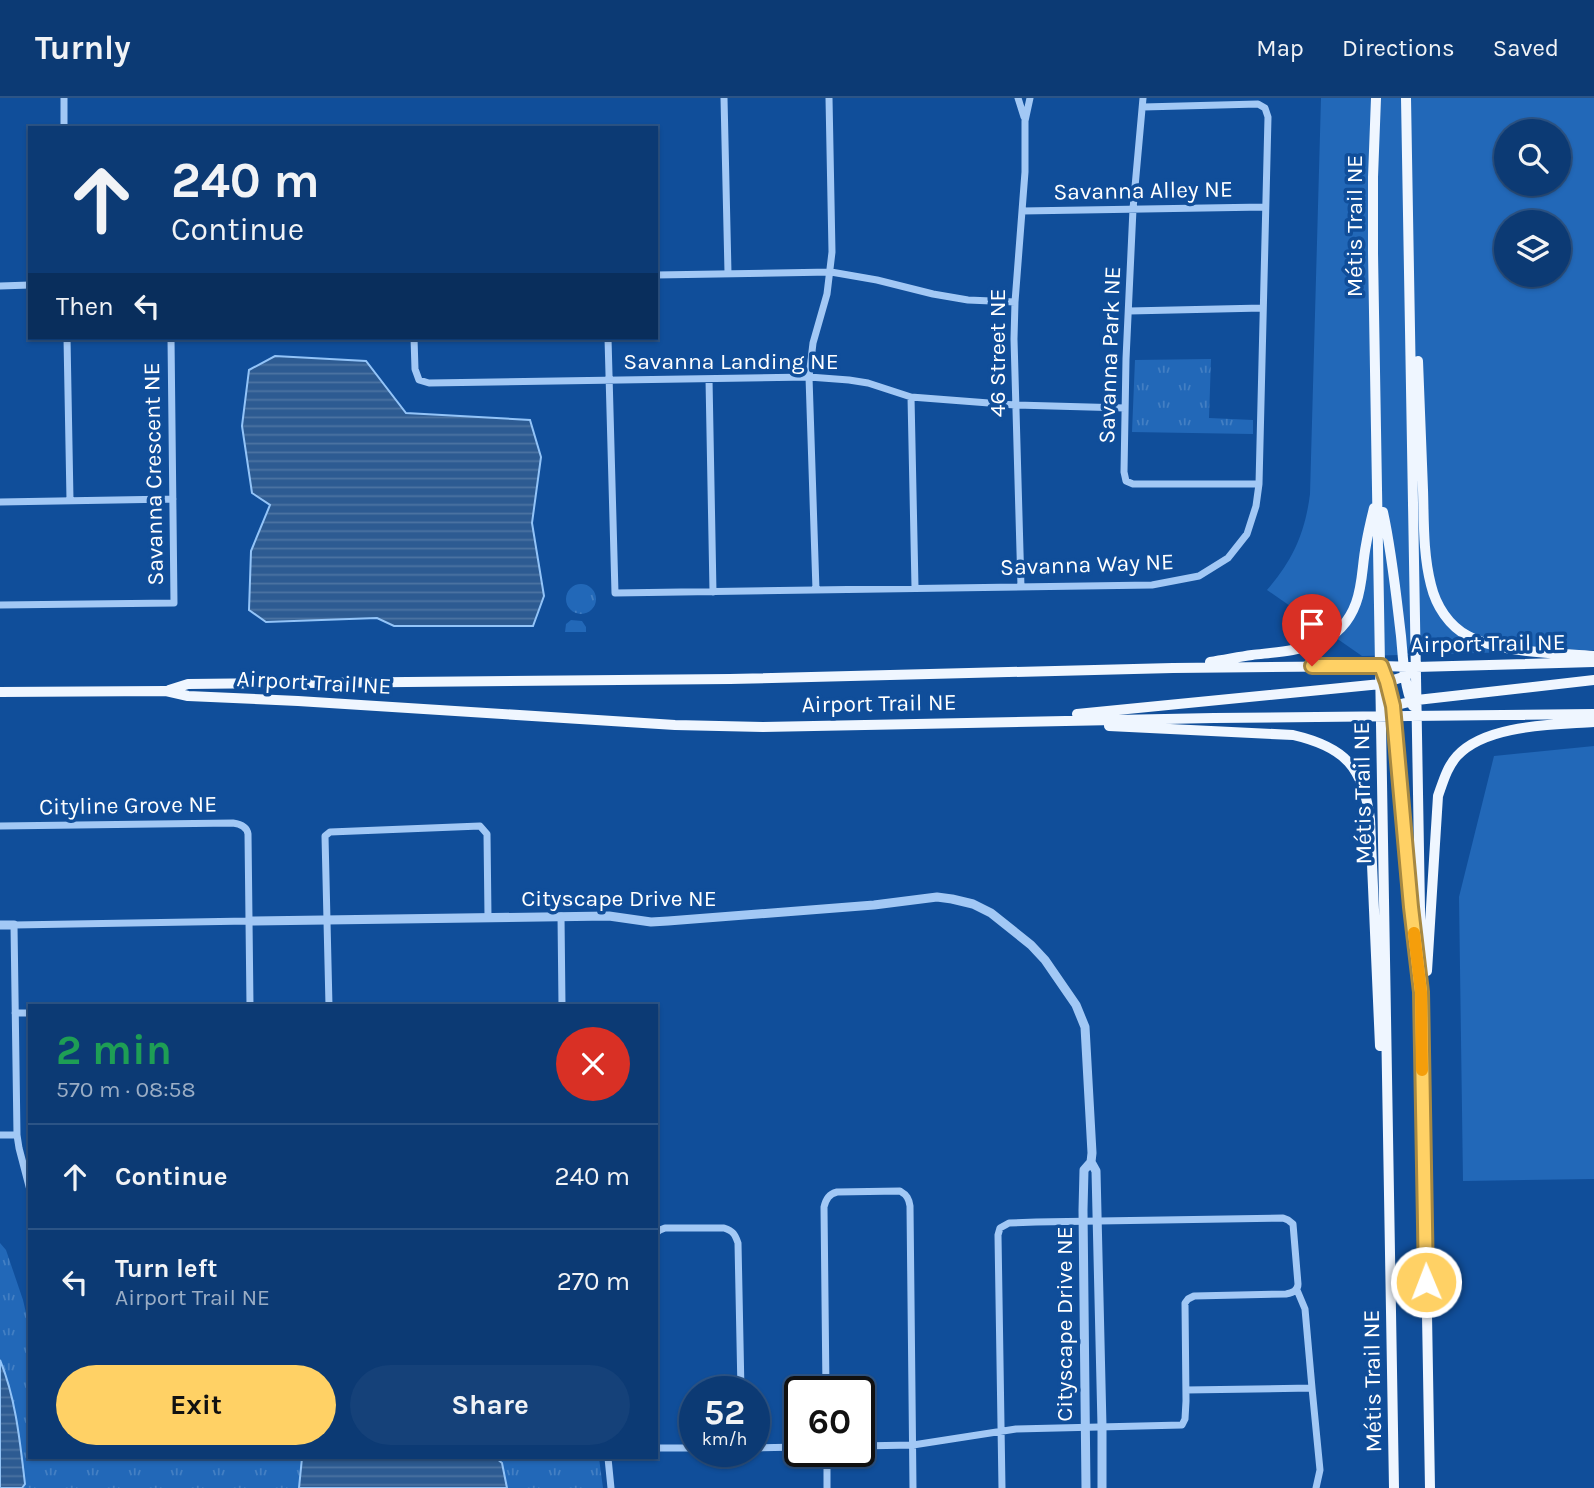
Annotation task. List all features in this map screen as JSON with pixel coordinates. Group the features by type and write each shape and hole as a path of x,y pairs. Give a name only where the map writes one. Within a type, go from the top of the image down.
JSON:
{"main road":[{"name":"Métis Trail NE","path":"1376,98 1373,253 1381,666 1384,683 1382,715 1394,1488"},
{"path":"1406,98 1409,246 1409,670"},
{"path":"1409,246 1417,309 1425,540 1431,586 1436,600 1454,626 1483,642 1594,656"},
{"path":"1173,668 1289,652 1317,645 1336,632 1346,623 1356,604 1378,488"},
{"path":"1378,488 1392,551 1417,716 1430,1488"},
{"name":"Airport Trail NE","path":"166,691 188,684 730,680 1173,668 1381,666 1409,670 1594,662"},
{"path":"1001,721 1384,683 1409,670"},
{"path":"1394,710 1413,700 1594,680"},
{"path":"1384,683 1394,710 1421,992"},
{"name":"Airport Trail NE","path":"0,692 166,691 188,696 675,725 763,727 1382,715 1394,710 1417,716 1594,714"},
{"path":"1001,721 1293,735 1316,740 1335,750 1352,764 1368,800 1370,819 1379,1030 1389,1179"},
{"path":"1422,1065 1435,825 1438,796 1444,779 1458,755 1481,739 1516,730 1594,722"}],"street":[{"path":"64,98 64,126"},
{"path":"724,98 728,273"},
{"path":"816,590 809,377 813,343 831,272 829,98"},
{"name":"46 Street NE","path":"1018,98 1025,121"},
{"name":"46 Street NE","path":"1021,587 1015,405 1015,302 1025,172 1025,121 1030,98"},
{"name":"Savanna Way NE","path":"608,340 615,593 1152,585 1199,576 1228,558 1247,534 1256,506 1259,484 1268,117 1265,108 1258,104 1143,102"},
{"name":"Savanna Park NE","path":"1143,102 1133,209 1125,408 1126,481 1133,484 1259,484"},
{"name":"Savanna Alley NE","path":"1022,211 1265,207"},
{"path":"658,275 831,272 956,298 1015,302"},
{"path":"0,286 28,285"},
{"path":"1129,311 1263,308"},
{"path":"66,340 70,499"},
{"name":"Savanna Crescent NE","path":"0,605 174,603 171,340"},
{"name":"Savanna Landing NE","path":"414,340 415,369 419,380 429,383 809,377 868,383 911,397 1015,405 1125,408"},
{"path":"709,379 713,592"},
{"path":"911,397 915,587"},
{"path":"0,502 173,499"},
{"name":"Cityline Grove NE","path":"0,826 239,824 248,834 250,1004"},
{"path":"329,1004 325,836 330,832 480,827 487,834 488,917"},
{"name":"Cityscape Drive NE","path":"0,925 561,916 609,916 651,922 874,905 937,897 973,904 991,913 1031,945 1045,960 1076,1005 1085,1027 1092,1153 1091,1162 1084,1170 1083,1221 1086,1488"},
{"path":"561,916 562,1004"},
{"path":"14,925 18,1135 28,1183"},
{"path":"15,1013 28,1013"},
{"path":"0,1135 18,1135"},
{"name":"Cityscape Drive NE","path":"1091,1162 1096,1171 1102,1488"},
{"path":"826,1376 825,1201 831,1193 837,1192 900,1191 906,1195 910,1206 913,1488"},
{"path":"1002,1488 1000,1227 1009,1223 1097,1220 1283,1218 1293,1224 1297,1290 1305,1309 1320,1470 1316,1488"},
{"path":"658,1232 665,1228 724,1228 733,1231 736,1236 741,1376"},
{"path":"875,1446 913,1445 1016,1429 1182,1425 1186,1414 1185,1307 1188,1299 1194,1296 1286,1294 1297,1290"},
{"path":"1186,1390 1312,1388"},
{"path":"658,1448 679,1448"},
{"path":"608,1459 611,1488"},
{"path":"827,1467 827,1488"}],"green space":[{"path":"1321,98 1594,98 1594,650 1362,656 1267,590 1291,557 1305,521 1310,494"},
{"path":"1211,359 1209,418 1253,420 1253,434 1132,432 1135,360"},
{"path":"581,584 592,588 596,599 592,610 581,614 570,610 566,599 570,588"},
{"path":"571,620 582,621 586,632 565,632 566,624"},
{"path":"1594,746 1594,1179 1463,1181 1459,897 1494,756"},
{"path":"0,1243 6,1250 28,1321 28,1459 599,1459 603,1488 0,1488"}],"shaded area":[{"path":"275,356 366,361 406,413 530,420 541,457 532,523 544,596 533,626 394,626 377,618 266,622 249,610 251,551 270,505 252,493 242,426 249,370"},
{"path":"0,1360 17,1421 25,1484 22,1488 0,1488"},
{"path":"302,1459 497,1459 502,1463 507,1488 299,1488"}],"slow traffic":[{"path":"1414,933 1421,992 1422,1070"}],"route":[{"path":"1312,666 1381,666 1395,715 1421,992 1426,1282"}]}
